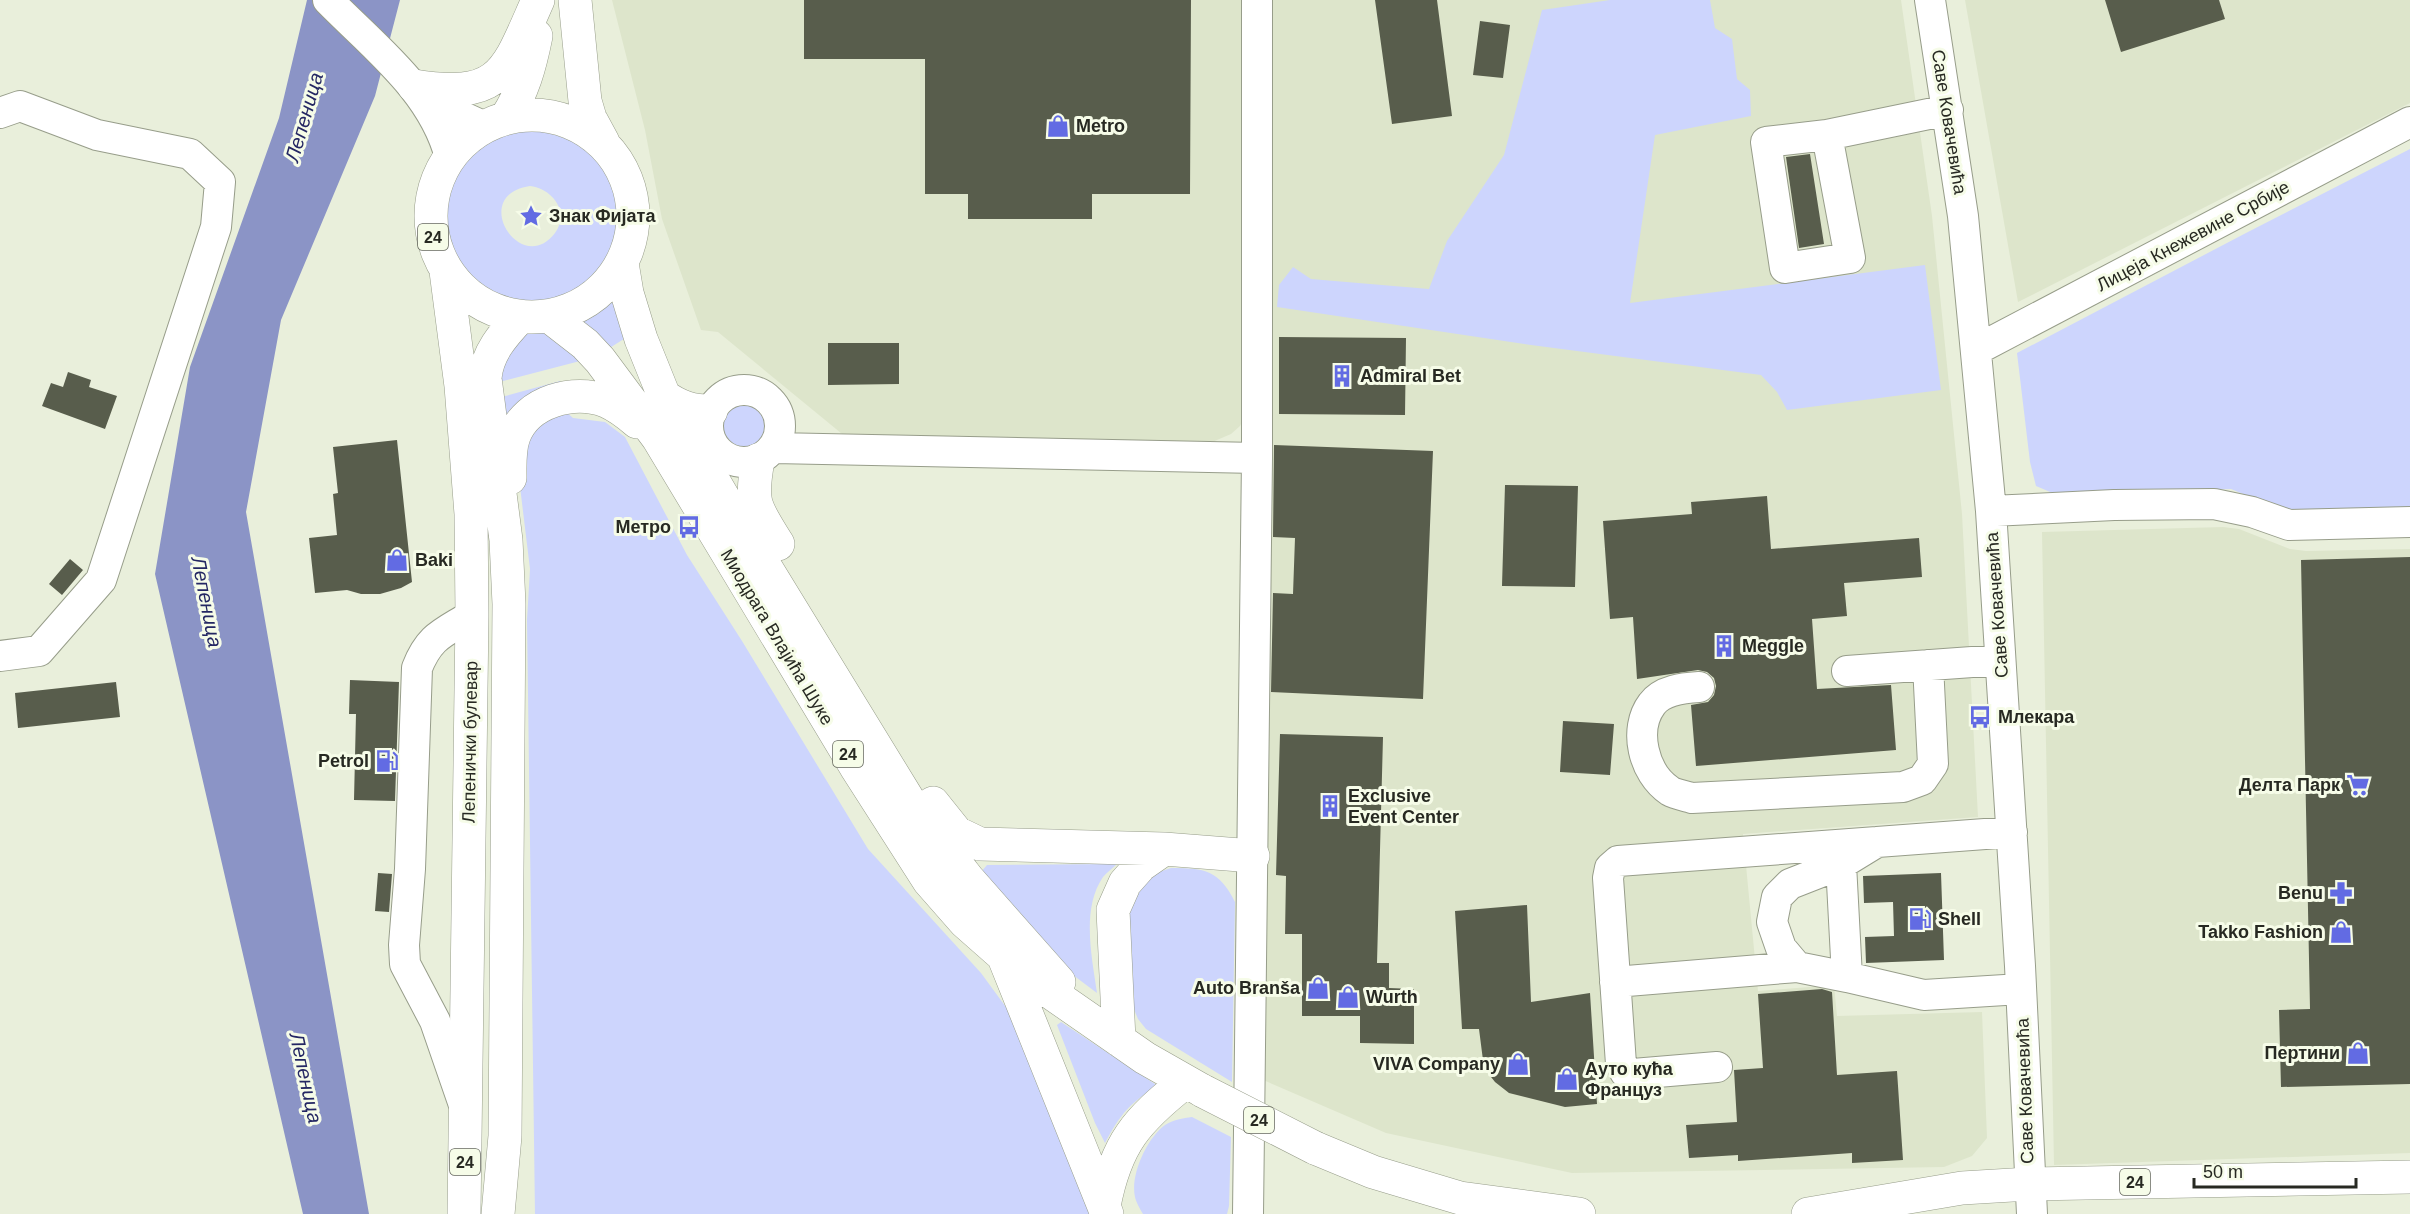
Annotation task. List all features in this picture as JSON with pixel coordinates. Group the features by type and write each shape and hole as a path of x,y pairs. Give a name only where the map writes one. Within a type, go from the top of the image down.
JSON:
{"main road":[{"path":"414,86 443,91 460,91 487,83 508,64 538,0"},
{"path":"496,122 519,98 526,79 544,0"},
{"path":"575,0 585,101 590,118 603,142"},
{"name":"24","path":"532,114 558,118 582,127 603,142 622,168 632,199 633,231 622,263 608,283 590,300 568,311 534,316 496,311 474,299 446,272 437,251 430,219 435,186 450,157 466,139 496,122 532,114"},
{"name":"Миодрага Влајића Шуке","path":"622,263 630,302 664,396 917,814 981,895 1106,1031"},
{"name":"Лепенички булевар","path":"446,272 461,387 471,514 472,615 464,1214"},
{"name":"24","path":"498,1214 505,1136 510,647 506,540 485,378 486,368 503,335 534,316"},
{"name":"Миодрага Влајића Шуке","path":"534,316 585,344 600,360 658,438 907,848 929,881 965,922 1004,959 1106,1031 1194,1086 1315,1148 1373,1172 1449,1195 1488,1203 1579,1214"},
{"path":"506,540 511,492 510,456 514,436 524,420 540,406 571,396 595,398 627,414 658,438"},
{"path":"664,396 677,405 693,411 711,411"},
{"path":"766,454 753,488 755,505 788,560 828,638 840,688"},
{"path":"860,721 884,741 952,828 972,841 994,846 1164,849 1253,855"},
{"path":"1106,1031 1113,910 1125,883 1141,865 1164,849"},
{"path":"1004,959 1106,1210"},
{"path":"1106,1210 1113,1168 1126,1140 1148,1113 1194,1086"},
{"name":"24","path":"1808,1214 1962,1188 2030,1199 2410,1177"}],"street":[{"path":"328,0 414,86 435,115 445,137 450,157"},
{"path":"1248,1214 1257,458 1257,0"},
{"name":"Саве Ковачевића","path":"1930,0 1963,216 1991,511 2021,989 2030,1199"},
{"path":"414,86 463,117 496,122"},
{"path":"0,113 20,106 97,135 190,154 220,182 216,227 101,580 39,651 0,656"},
{"path":"1827,135 1850,258 1785,267 1766,142 1827,135 1948,110"},
{"name":"Лицеја Кнежевине Србије","path":"1976,350 2410,122"},
{"path":"766,454 779,437 781,425 772,403 763,395 751,390 739,390 718,401 711,411 708,423 709,436 714,447 723,456 746,463 766,454 1257,458"},
{"path":"1991,511 2114,505 2214,504 2252,512 2289,525 2410,522"},
{"path":"465,1110 435,1021 405,964 404,945 410,869 417,668 425,650 435,639 472,615"},
{"path":"1847,671 2000,660"},
{"path":"1699,687 1675,689 1653,702 1642,724 1642,747 1652,771 1670,791 1692,798 1903,787 1922,780 1933,764 1928,665"},
{"path":"1717,1066 1633,1074 1625,1072 1621,1064 1608,878 1610,868 1618,861 2012,832"},
{"path":"1797,967 1781,948 1772,922 1777,897 1790,884 1841,864 1877,842"},
{"path":"1841,864 1847,977"},
{"path":"1615,982 1797,967 1924,995 2021,989"}],"shaded area":[{"path":"612,0 1901,0 1932,216 1962,514 1978,817 1743,834 1758,991 1834,985 1837,1016 1982,1012 1987,1138 1972,1156 1944,1167 1572,1173 1386,1133 1254,1076 1246,413 1240,426 1231,434 1210,443 847,438 718,332 701,330 662,219 645,130"},
{"path":"1610,0 1710,0 1715,28 1732,39 1737,79 1750,90 1751,116 1655,135 1630,303 1925,265 1941,390 1787,410 1777,392 1761,375 1531,345 1277,307 1279,285 1293,267 1311,279 1429,289 1447,241 1504,155 1542,10"},
{"path":"1965,0 2410,0 2410,103 2018,302"},
{"path":"531,130 575,143 603,168 616,199 616,232 604,264 581,289 551,303 513,302 486,291 474,283 463,272 453,256 444,220 451,184 460,168 472,154 492,139","holes":["530,186 546,192 557,203 561,217 555,233 542,244 528,246 516,240 506,230 502,217 503,203 512,192"]},
{"path":"2410,149 2410,512 2299,517 2231,489 2055,494 2036,486 2030,462 2017,353"},
{"path":"617,298 627,337 608,349 582,322"},
{"path":"542,330 554,337 580,361 499,382 503,362 510,346 521,336"},
{"path":"560,381 562,387 505,430 502,397"},
{"path":"745,403 760,410 767,425 760,440 745,447 730,440 723,425 730,410"},
{"path":"563,409 573,418 605,422 625,437 687,555 868,849 981,973 1011,1014 1090,1214 535,1214 527,620 530,569 518,470 531,430"},
{"name":"Делта Парк","path":"2223,527 2239,529 2290,549 2306,551 2410,549 2410,1153 2054,1165 2042,532"},
{"path":"1117,864 1103,877 1092,904 1090,933 1097,993 1069,972 981,872 987,865"},
{"path":"1171,868 1202,870 1210,873 1223,883 1235,902 1232,1082 1146,1029 1138,1019 1133,1007 1128,902 1153,874"},
{"path":"1061,1022 1158,1086 1127,1110 1105,1143 1057,1025"},
{"path":"1192,1117 1231,1137 1227,1214 1143,1214 1138,1206 1134,1188 1141,1158 1146,1148 1165,1125"}],"water":[{"name":"Лепеница","path":"307,0 400,0 375,96 281,320 246,512 369,1214 303,1214 155,574 190,367 279,118"}],"building":[{"name":"Metro","path":"804,0 1191,0 1190,194 1092,194 1092,219 968,219 968,194 925,194 925,59 804,59"},
{"path":"1375,0 1437,0 1452,116 1392,124"},
{"path":"2105,0 2219,0 2225,19 2121,52"},
{"path":"1480,21 1510,25 1503,78 1473,75"},
{"path":"1810,154 1824,244 1799,248 1786,157"},
{"name":"Admiral Bet","path":"1279,337 1406,338 1405,415 1279,414"},
{"path":"828,343 899,343 899,384 828,385"},
{"path":"68,372 91,380 89,387 117,396 105,429 42,406 51,383 63,387"},
{"path":"397,440 412,582 380,594 361,594 347,590 315,593 309,538 337,535 333,494 338,493 333,447"},
{"path":"1274,445 1433,451 1423,699 1271,692 1273,593 1293,594 1295,538 1273,537"},
{"path":"1505,485 1578,486 1575,587 1502,586"},
{"name":"Meggle","path":"1767,496 1771,549 1919,538 1922,577 1844,583 1847,616 1812,619 1817,689 1891,685 1896,750 1696,766 1691,705 1708,702 1714,695 1716,686 1714,678 1707,672 1698,670 1637,679 1633,617 1610,619 1603,521 1692,514 1691,502"},
{"name":"Делта Парк","path":"2410,557 2410,1084 2281,1087 2279,1010 2310,1009 2301,560"},
{"path":"70,559 83,570 62,595 49,584"},
{"path":"350,680 399,682 395,801 354,800 356,714 349,714"},
{"path":"116,682 120,717 18,728 15,693"},
{"path":"1563,721 1614,724 1610,775 1560,772"},
{"name":"Exclusive Event Center","path":"1280,734 1383,737 1377,963 1389,963 1389,988 1414,989 1414,1044 1360,1043 1360,1016 1302,1016 1302,934 1285,934 1286,876 1276,875"},
{"path":"378,873 392,874 389,912 375,911"},
{"path":"1941,873 1944,960 1866,963 1865,937 1894,936 1893,902 1864,903 1863,876"},
{"path":"1527,905 1531,1002 1590,993 1597,1104 1565,1107 1509,1093 1495,1082 1484,1068 1479,1029 1462,1029 1455,911"},
{"path":"1822,989 1832,992 1837,1075 1897,1071 1903,1160 1852,1163 1852,1153 1738,1161 1738,1155 1689,1158 1686,1125 1737,1122 1734,1070 1763,1068 1758,994"}],"place":[{"name":"Metro","path":"1058,126"},
{"name":"Знак Фијата","path":"531,216"},
{"name":"Admiral Bet","path":"1342,376"},
{"name":"Метро","path":"689,527"},
{"name":"Baki","path":"397,560"},
{"name":"Meggle","path":"1724,646"},
{"name":"Млекара","path":"1980,717"},
{"name":"Petrol","path":"387,761"},
{"name":"Делта Парк","path":"2358,785"},
{"name":"Exclusive Event Center","path":"1330,806"},
{"name":"Benu","path":"2341,893"},
{"name":"Shell","path":"1920,919"},
{"name":"Takko Fashion","path":"2341,932"},
{"name":"Auto Branša","path":"1318,988"},
{"name":"Wurth","path":"1348,997"},
{"name":"Пертини","path":"2358,1053"},
{"name":"VIVA Company","path":"1518,1064"},
{"name":"Ауто кућа Француз","path":"1567,1079"}]}
